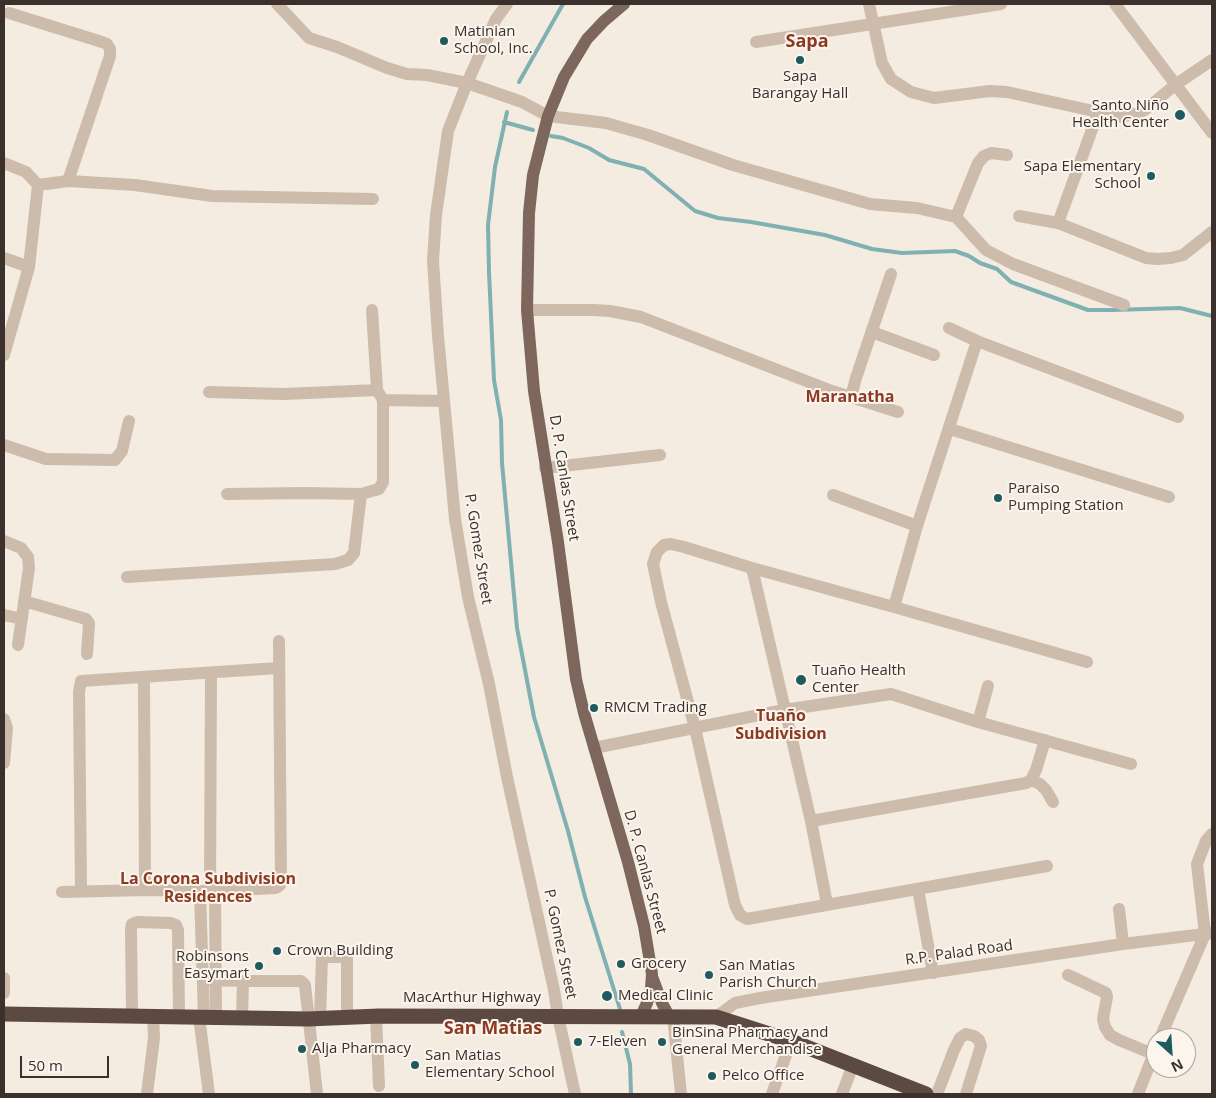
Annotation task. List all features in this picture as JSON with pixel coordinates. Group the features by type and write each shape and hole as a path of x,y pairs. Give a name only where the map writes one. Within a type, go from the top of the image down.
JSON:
{"highway":[{"name":"MacArthur Highway","path":"4,1014 242,1018 347,1018 376,1016 716,1017 791,1041 922,1094"}],"main road":[{"name":"D. P. Canlas Street","path":"624,4 587,39 564,77 548,116 533,175 529,213 527,310 534,392 558,542 576,679 594,748 628,862 644,926 656,989 671,1016"},
{"name":"D. P. Canlas Street","path":"641,1016 648,1003 652,974"}],"street":[{"path":"277,4 309,38 337,47 387,68 407,74 427,75 467,83 522,102 548,116 606,123 648,135 733,165 870,204 917,208 956,218 986,250 1013,264 1124,305"},
{"name":"P. Gomez Street","path":"507,4 496,19 448,131 436,215 433,261 455,519 468,597 575,1094"},
{"path":"869,4 882,63 891,79 911,92 934,98 990,91 1008,92 1122,117 1139,113 1212,60"},
{"path":"756,42 1001,4"},
{"path":"1114,4 1212,133"},
{"path":"9,13 102,42 107,44 110,49 110,56 68,181"},
{"path":"1058,223 1098,113"},
{"path":"956,218 978,162 984,156 991,153 1008,155"},
{"path":"4,164 26,172 38,185 29,267 4,353"},
{"path":"38,185 68,181 135,185 212,196 373,199"},
{"path":"1019,216 1058,223 1146,258 1158,259 1183,255 1212,232"},
{"path":"4,258 29,267"},
{"path":"851,398 891,274"},
{"path":"227,494 361,494 379,489 383,482 380,395 372,310"},
{"path":"527,310 594,310 641,317 851,398 898,412"},
{"path":"949,328 978,341 1178,417"},
{"path":"872,332 934,355"},
{"path":"894,607 917,526 978,341"},
{"path":"209,392 380,395 444,401"},
{"path":"4,445 46,460 115,460 122,451 129,421"},
{"path":"950,429 1169,497"},
{"path":"545,468 660,455"},
{"path":"127,577 326,565 348,560 354,553 361,494"},
{"path":"833,495 917,526"},
{"path":"4,541 21,548 28,557 29,568 18,644"},
{"path":"1047,866 747,919 740,915 735,905 695,728 661,602 653,564 657,552 664,545 671,544 1087,662"},
{"path":"752,568 811,822 827,904"},
{"path":"24,601 86,619 89,623 87,654"},
{"path":"4,615 22,619"},
{"path":"62,892 145,890 208,892 276,888 281,882 279,641"},
{"path":"81,891 79,692 81,681 278,668"},
{"path":"209,1094 206,1017 209,980 208,892 211,673"},
{"path":"144,677 145,890"},
{"path":"978,722 988,686"},
{"path":"594,748 784,710 891,694 978,722 1131,764"},
{"path":"4,719 7,728 4,763"},
{"path":"811,822 1026,783 1031,780 1036,770 1045,740"},
{"path":"1031,780 1040,784 1053,802"},
{"path":"1165,1028 1209,933 1197,864 1206,842 1212,834"},
{"path":"918,889 933,973"},
{"path":"1120,909 1123,944"},
{"path":"132,1015 131,929 132,924 136,922 171,923 176,925 178,930 179,1016"},
{"name":"R.P. Palad Road","path":"716,1017 735,1003 1123,944 1209,933"},
{"path":"317,1094 314,1018 322,957 347,957 347,1018"},
{"path":"1068,975 1106,992 1107,997 1103,1019 1110,1035 1119,1040 1146,1048"},
{"path":"4,978 4,993"},
{"path":"209,980 301,981 305,985 314,1018"},
{"path":"242,1018 243,981"},
{"path":"147,1094 154,1038 153,1016"},
{"path":"376,1016 379,1086"},
{"path":"671,1016 681,1094"},
{"path":"937,1094 954,1050 960,1038 966,1034 974,1036 979,1040 981,1046 966,1094"},
{"path":"772,1094 791,1041"},
{"path":"842,1094 853,1065"},
{"path":"1138,1094 1146,1074"}],"waterway":[{"path":"519,82 563,4"},
{"path":"507,112 495,167 488,225 494,380 501,420 502,463 517,628 534,717 568,831 585,897 620,1009"},
{"path":"504,122 533,130"},
{"path":"551,136 563,138 589,148 609,160 644,169 695,211 718,218 825,235 872,249 902,253 955,251 997,269 1011,282 1088,310 1180,308 1212,316"},
{"path":"622,1032 630,1064 631,1094"}],"place":[{"name":"Matinian School, Inc.","path":"444,41"},
{"name":"Sapa Barangay Hall","path":"800,60"},
{"name":"Santo Niño Health Center","path":"1180,115"},
{"name":"Sapa Elementary School","path":"1151,176"},
{"name":"Paraiso Pumping Station","path":"998,498"},
{"name":"Tuaño Health Center","path":"801,680"},
{"name":"RMCM Trading","path":"594,708"},
{"name":"Crown Building","path":"277,951"},
{"name":"Grocery","path":"621,964"},
{"name":"Robinsons Easymart","path":"259,966"},
{"name":"San Matias Parish Church","path":"709,975"},
{"name":"Medical Clinic","path":"607,996"},
{"name":"7-Eleven","path":"578,1042"},
{"name":"BinSina Pharmacy and General Merchandise","path":"662,1042"},
{"name":"Alja Pharmacy","path":"302,1049"},
{"name":"San Matias Elementary School","path":"415,1065"},
{"name":"Pelco Office","path":"712,1076"}],"district":[{"name":"Sapa","path":"807,42"},
{"name":"Maranatha","path":"850,397"},
{"name":"Tuaño Subdivision","path":"781,725"},
{"name":"La Corona Subdivision Residences","path":"208,888"},
{"name":"San Matias","path":"493,1029"}]}
